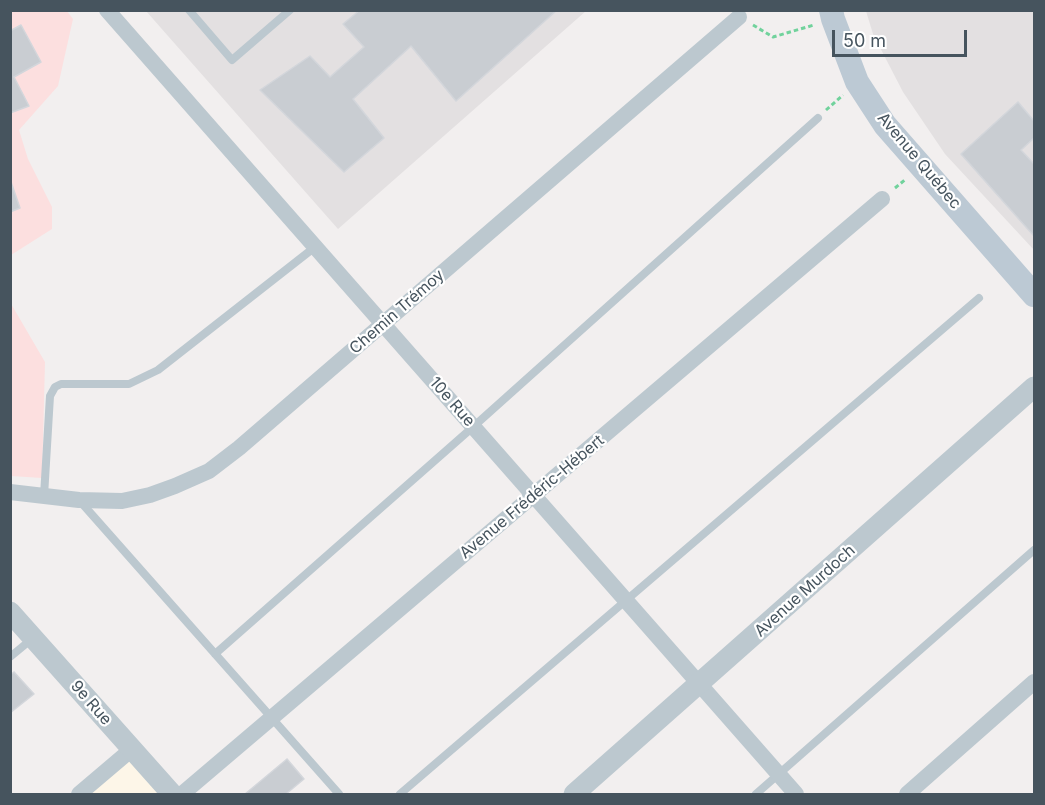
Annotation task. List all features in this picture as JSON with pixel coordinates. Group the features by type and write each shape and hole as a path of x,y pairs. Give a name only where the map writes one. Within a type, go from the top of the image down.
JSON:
{"main road":[{"name":"Avenue Québec","path":"832,15 857,82 885,125 1035,296"}],"street":[{"name":"10e Rue","path":"107,10 796,795"},
{"name":"Chemin Trémoy","path":"10,492 79,500 122,501 150,495 210,471 739,17"},
{"name":"Avenue Frédéric-Hébert","path":"182,795 882,199"},
{"name":"Avenue Murdoch","path":"574,795 1035,387"},
{"name":"9e Rue","path":"10,612 172,795"},
{"path":"907,795 1035,682"},
{"path":"79,795 132,749"}],"lane":[{"path":"189,10 232,60 290,10"},
{"path":"215,654 818,118"},
{"path":"44,496 50,396 56,387 62,384 129,384 158,370 315,247"},
{"path":"400,795 979,298"},
{"path":"79,500 339,795"},
{"path":"756,795 1035,550"},
{"path":"10,657 33,637"}],"path":[{"path":"739,17 773,37 832,15"},
{"path":"818,118 857,82"},
{"path":"882,199 922,167"}],"shaded area":[{"path":"11,11 67,11 73,19 58,86 19,130 28,159 52,207 52,229 11,255"},
{"path":"146,11 586,11 338,229"},
{"path":"866,11 1034,11 1034,250 945,154 903,92 873,34"},
{"path":"10,302 45,362 42,478 11,476"},
{"path":"132,749 172,794 79,794"}],"building":[{"path":"360,10 557,10 456,101 411,46 353,99 384,138 344,172 260,90 310,56 330,77 364,47 343,24"},
{"path":"21,25 41,62 14,77 29,106 10,113 10,31"},
{"path":"1018,102 1034,121 1034,138 1021,150 1034,164 1034,236 961,154"},
{"path":"10,179 20,208 10,212"},
{"path":"14,672 34,694 10,713 10,675"},
{"path":"287,759 304,779 286,794 245,794"}]}
